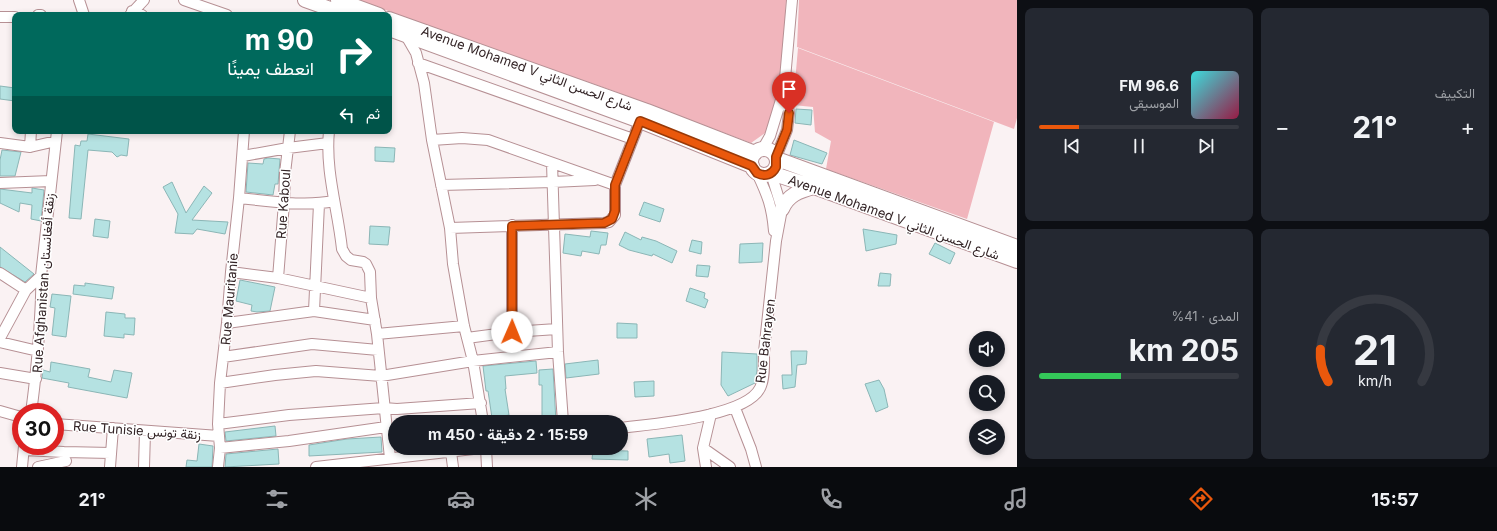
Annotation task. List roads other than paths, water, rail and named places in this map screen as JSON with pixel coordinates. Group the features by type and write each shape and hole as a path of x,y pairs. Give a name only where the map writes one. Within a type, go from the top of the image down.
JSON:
{"highway":[{"path":"305,0 339,12"},
{"path":"338,0 371,12"},
{"name":"Avenue Mohamed V شارع الحسن الثاني","path":"392,20 647,111 814,187 1017,261"},
{"name":"Avenue Mohamed V شارع الحسن الثاني","path":"392,30 640,121 760,163"},
{"path":"760,163 776,167 776,158"},
{"name":"Avenue Mohamed V شارع الحسن الثاني","path":"776,158 1017,247"},
{"path":"782,210 788,198 795,193 814,187"}],"street":[{"path":"79,0 83,12"},
{"path":"132,12 144,0"},
{"path":"184,0 218,12"},
{"path":"760,163 784,90 792,0"},
{"path":"0,17 12,17"},
{"path":"405,34 416,53 424,83 432,140 450,228 453,264 482,415"},
{"path":"418,63 633,139"},
{"path":"776,158 787,130 789,113 784,90"},
{"path":"450,228 609,222 615,215 615,185 640,121"},
{"path":"30,147 31,134"},
{"name":"Rue Afghanistan زنقة أفغانستان","path":"32,403 36,379 42,293 41,276 57,134"},
{"name":"Rue Mauritanie","path":"218,467 220,448 218,424 220,383 228,323 231,272 244,134"},
{"name":"Rue Kaboul","path":"278,278 285,173 290,134"},
{"path":"329,134 328,143 334,202 342,249 346,256 351,260 363,262 368,267 370,272 371,298 377,334 386,427 396,461"},
{"path":"432,140 462,138 488,140 615,185"},
{"path":"0,143 30,147 56,142"},
{"path":"243,156 328,143"},
{"path":"552,163 557,329 562,415"},
{"name":"Rue Bahrayen","path":"628,427 688,419 735,408 751,399 760,388 764,370 764,352 776,241 782,210 776,187 760,163"},
{"name":"Rue Bahrayen","path":"760,163 772,207 776,241"},
{"path":"441,185 553,182 600,179"},
{"path":"0,183 51,181"},
{"path":"239,198 284,203 319,204 334,202"},
{"path":"314,311 314,285 318,246 319,204"},
{"path":"512,226 512,332"},
{"path":"231,272 278,278 371,298"},
{"path":"0,338 26,290 41,276"},
{"path":"2,279 26,290"},
{"path":"228,323 314,311 375,320"},
{"path":"377,334 464,326"},
{"path":"467,338 512,332 557,329"},
{"path":"0,342 38,351"},
{"path":"223,357 312,344 378,350"},
{"path":"220,383 316,370 381,376 473,362 558,352"},
{"path":"0,373 36,379"},
{"path":"218,424 289,415 481,403"},
{"path":"735,408 752,449 756,467"},
{"path":"0,411 12,414"},
{"path":"706,467 703,448 711,414"},
{"name":"Rue Tunisie زنقة تونس","path":"64,425 145,432 219,436"},
{"path":"220,448 289,441 386,427"},
{"path":"110,467 113,428"},
{"path":"144,467 145,432"},
{"path":"703,448 730,467"},
{"path":"38,467 66,460 110,453"},
{"path":"22,467 23,455"},
{"path":"48,455 66,460"},
{"path":"316,467 396,461 433,455"},
{"path":"452,455 453,467"},
{"path":"486,455 487,467"}]}
